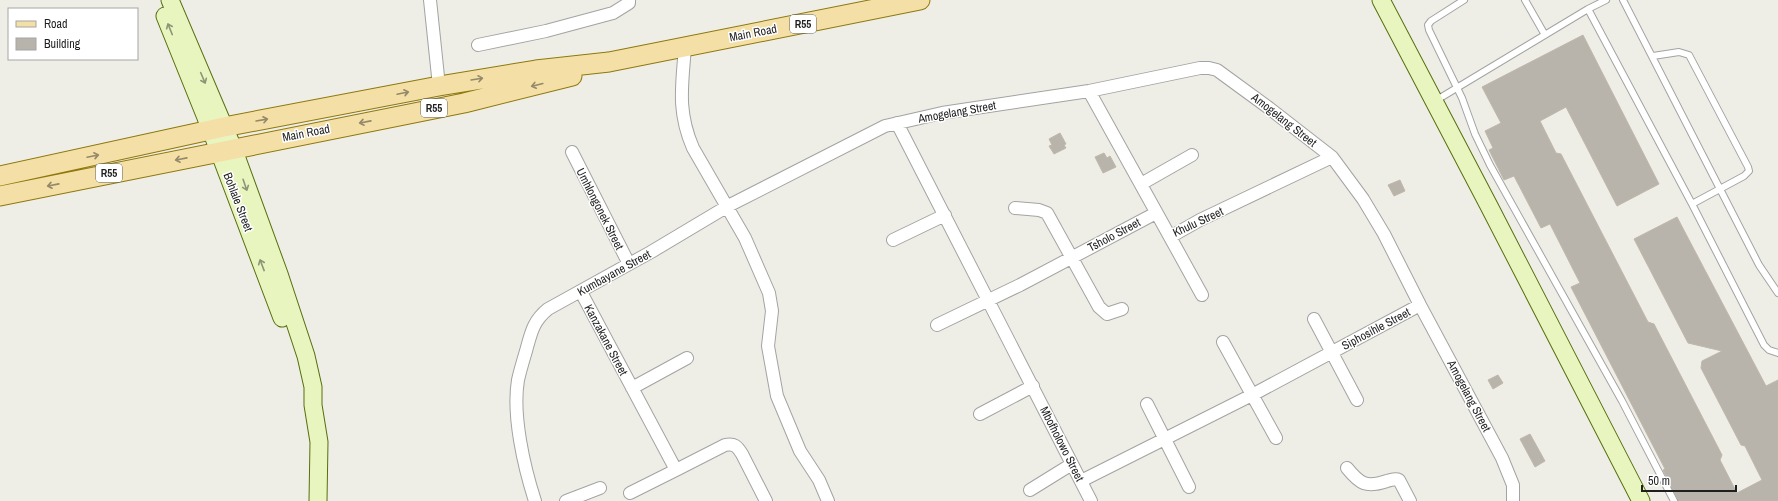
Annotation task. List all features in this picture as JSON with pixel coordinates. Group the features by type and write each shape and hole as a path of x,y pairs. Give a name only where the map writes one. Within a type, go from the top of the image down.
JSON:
{"main road":[{"name":"Main Road","path":"0,176 218,129 439,86 536,70 609,62 920,0"},
{"name":"Main Road","path":"0,196 464,103 575,75 609,62"}],"street":[{"name":"Bohlale Street","path":"160,0 165,16 218,129"},
{"name":"Bohlale Street","path":"170,0 226,150 279,274 306,356 313,386 313,404 319,442 318,501"},
{"path":"430,0 439,86"},
{"path":"478,45 546,31 613,13 629,4 629,0"},
{"path":"1381,0 1641,501"},
{"path":"685,47 681,100 682,115 687,134 693,148 728,206 745,238 769,293 772,311 768,346 779,403 800,452 819,480 828,501"},
{"name":"Amogelang Street","path":"858,140 885,126 942,113 1089,91 1200,68 1217,70 1269,108 1332,158 1363,199 1384,234 1420,305 1502,458 1513,485 1513,501"},
{"name":"Khulu Street","path":"1089,91 1170,237 1200,220 1332,158"},
{"name":"Mbofholowo Street","path":"897,123 989,299 1091,501"},
{"name":"Kumbayane Street","path":"535,501 525,464 520,435 517,392 518,380 536,322 548,309 581,292 728,206 858,140"},
{"name":"Umhlongonek Street","path":"572,152 629,264"},
{"path":"1141,184 1192,155"},
{"path":"1015,208 1039,210 1048,213 1104,312 1109,314 1122,309"},
{"name":"Tsholo Street","path":"989,299 1073,258 1156,213"},
{"path":"893,240 945,215"},
{"path":"1170,237 1202,295"},
{"name":"Kanzakane Street","path":"581,292 676,470"},
{"path":"937,325 989,299"},
{"name":"Siphosihle Street","path":"1081,482 1252,395 1420,305"},
{"name":"Siphosihle Street","path":"1314,319 1357,400"},
{"path":"1223,342 1276,438"},
{"name":"Kanzakane Street","path":"632,388 687,358"},
{"path":"980,414 1033,386"},
{"path":"1147,404 1189,487"},
{"path":"630,493 725,445 734,445 738,447 766,501"},
{"path":"1030,490 1072,464"},
{"path":"1347,468 1359,482 1365,484 1377,484 1396,478 1399,480 1410,501"},
{"path":"566,501 600,488"}],"lane":[{"path":"1464,0 1431,21 1428,25 1429,30 1468,112 1475,134 1490,165 1622,401 1674,501"},
{"path":"1525,0 1545,35"},
{"path":"1434,101 1588,9 1606,0"},
{"path":"1623,0 1759,265 1778,293"},
{"path":"1588,9 1692,204 1764,345 1769,350 1778,353"},
{"path":"1653,56 1679,52 1689,55 1747,163 1747,173 1720,190 1692,204"}],"building":[{"path":"1583,35 1659,184 1617,206 1566,107 1540,121 1556,153 1561,154 1648,322 1654,324 1722,455 1720,460 1737,493 1762,480 1745,446 1741,445 1701,368 1702,361 1722,351 1688,343 1634,239 1677,217 1766,386 1778,380 1778,501 1678,501 1663,470 1665,469 1571,287 1580,283 1550,224 1541,228 1514,176 1504,180 1489,150 1493,148 1485,131 1501,123 1482,87"},
{"path":"1060,133 1066,144 1064,145 1066,148 1054,154 1049,146 1052,145 1049,139"},
{"path":"1104,153 1107,158 1110,156 1116,167 1103,173 1095,157"},
{"path":"1400,180 1405,191 1394,196 1388,185"},
{"path":"1498,375 1503,383 1493,389 1488,380"},
{"path":"1530,434 1545,461 1535,467 1520,439"}]}
